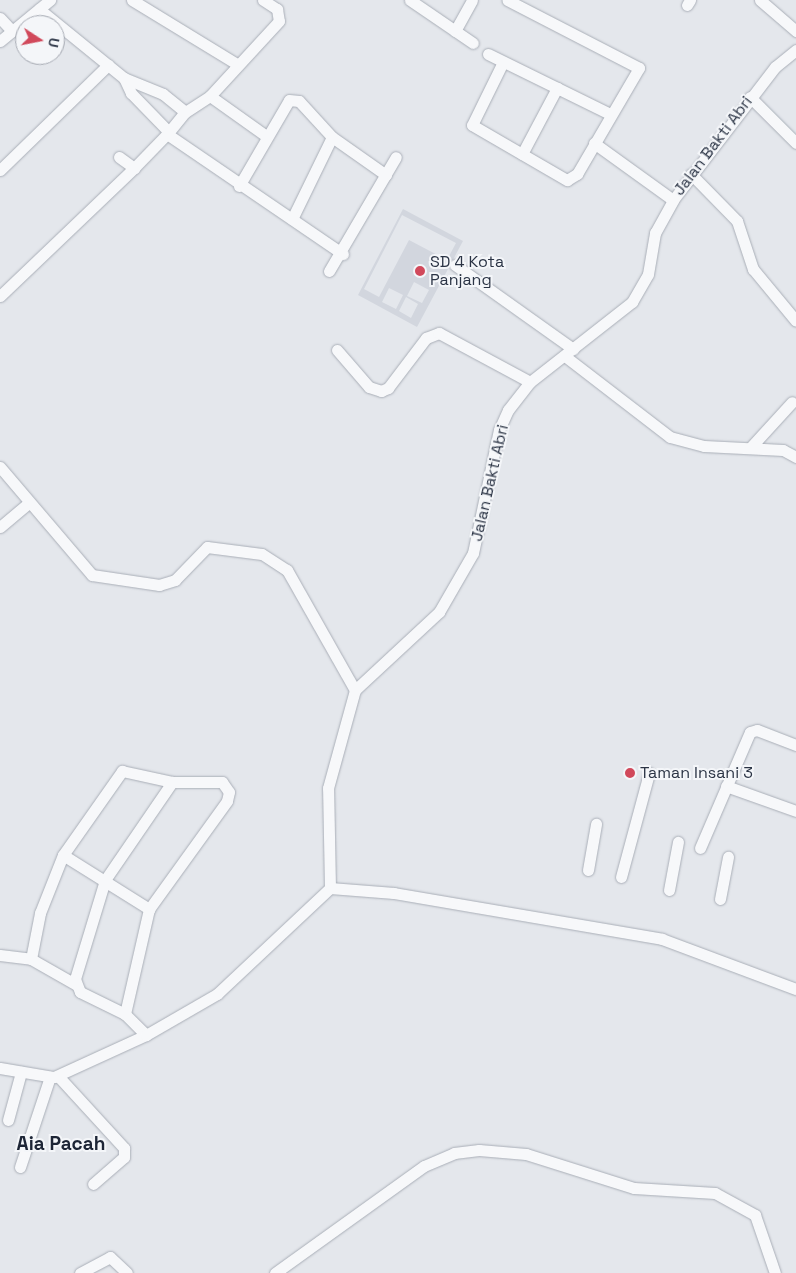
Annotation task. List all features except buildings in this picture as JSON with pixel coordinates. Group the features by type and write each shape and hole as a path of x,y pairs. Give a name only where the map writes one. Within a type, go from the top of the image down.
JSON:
{"street":[{"path":"0,41 11,30 50,0"},
{"path":"132,0 237,64"},
{"path":"0,296 134,168 185,112 210,96 237,64 279,21 277,9 263,0"},
{"path":"455,31 472,0"},
{"path":"503,62 471,121 567,180 577,174 610,114 639,68 636,64 507,0"},
{"path":"760,0 796,31"},
{"path":"413,1 473,43"},
{"path":"39,9 124,78 163,94 185,112"},
{"path":"0,18 11,30"},
{"name":"Jalan Bakti Abri","path":"355,690 439,612 450,594 480,533 499,430 530,382 620,314 640,290 655,233 673,200 750,96 775,67 796,50"},
{"path":"488,54 610,114"},
{"path":"0,170 108,65"},
{"path":"124,78 131,93 168,132 239,186 343,254"},
{"path":"522,154 556,88"},
{"path":"210,96 266,136"},
{"path":"750,96 796,143"},
{"path":"239,186 285,102 294,100 332,137 386,175"},
{"path":"292,219 332,137"},
{"path":"594,143 673,200"},
{"path":"119,157 134,168"},
{"path":"329,271 343,254 396,157"},
{"path":"691,174 737,221 753,269 796,321"},
{"path":"455,265 569,353 670,437 704,446 783,450 796,457"},
{"path":"337,350 369,387 382,391 388,388 426,338 439,333 530,382"},
{"path":"750,448 792,402"},
{"path":"0,467 92,575 159,585 175,580 207,546 262,554 287,570 355,690 328,788 330,888"},
{"path":"0,527 29,503"},
{"path":"700,848 726,786 753,730 796,745"},
{"path":"31,959 40,913 63,855 122,771 172,782 222,782 229,792 227,801 149,909 125,1014"},
{"path":"621,877 648,773"},
{"path":"74,984 105,880 172,782"},
{"path":"726,786 796,811"},
{"path":"588,870 596,824"},
{"path":"669,890 678,842"},
{"path":"63,855 149,909"},
{"path":"720,898 728,857"},
{"path":"0,1068 54,1076 146,1035 217,994 330,888 394,893 662,939 796,989"},
{"path":"0,955 31,959 74,984 80,992 125,1014 146,1035"},
{"path":"8,1120 21,1072"},
{"path":"20,1167 54,1076"},
{"path":"54,1076 124,1148 124,1157 94,1184"},
{"path":"275,1273 424,1166 454,1153 479,1150 526,1154 634,1188 715,1193 755,1215 775,1273"},
{"path":"80,1273 110,1257 127,1273"}],"shaded area":[{"name":"SD 4 Kota Panjang","path":"403,209 463,241 417,327 358,295","holes":["402,215 456,243 447,260 409,240 379,297 364,289","414,282 429,290 422,303 407,296","389,288 403,295 396,309 382,302","406,297 418,304 411,318 399,311"]}],"place":[{"name":"SD 4 Kota Panjang","path":"420,271"},
{"name":"Taman Insani 3","path":"630,773"}],"district":[{"name":"Aia Pacah","path":"61,1144"}]}
